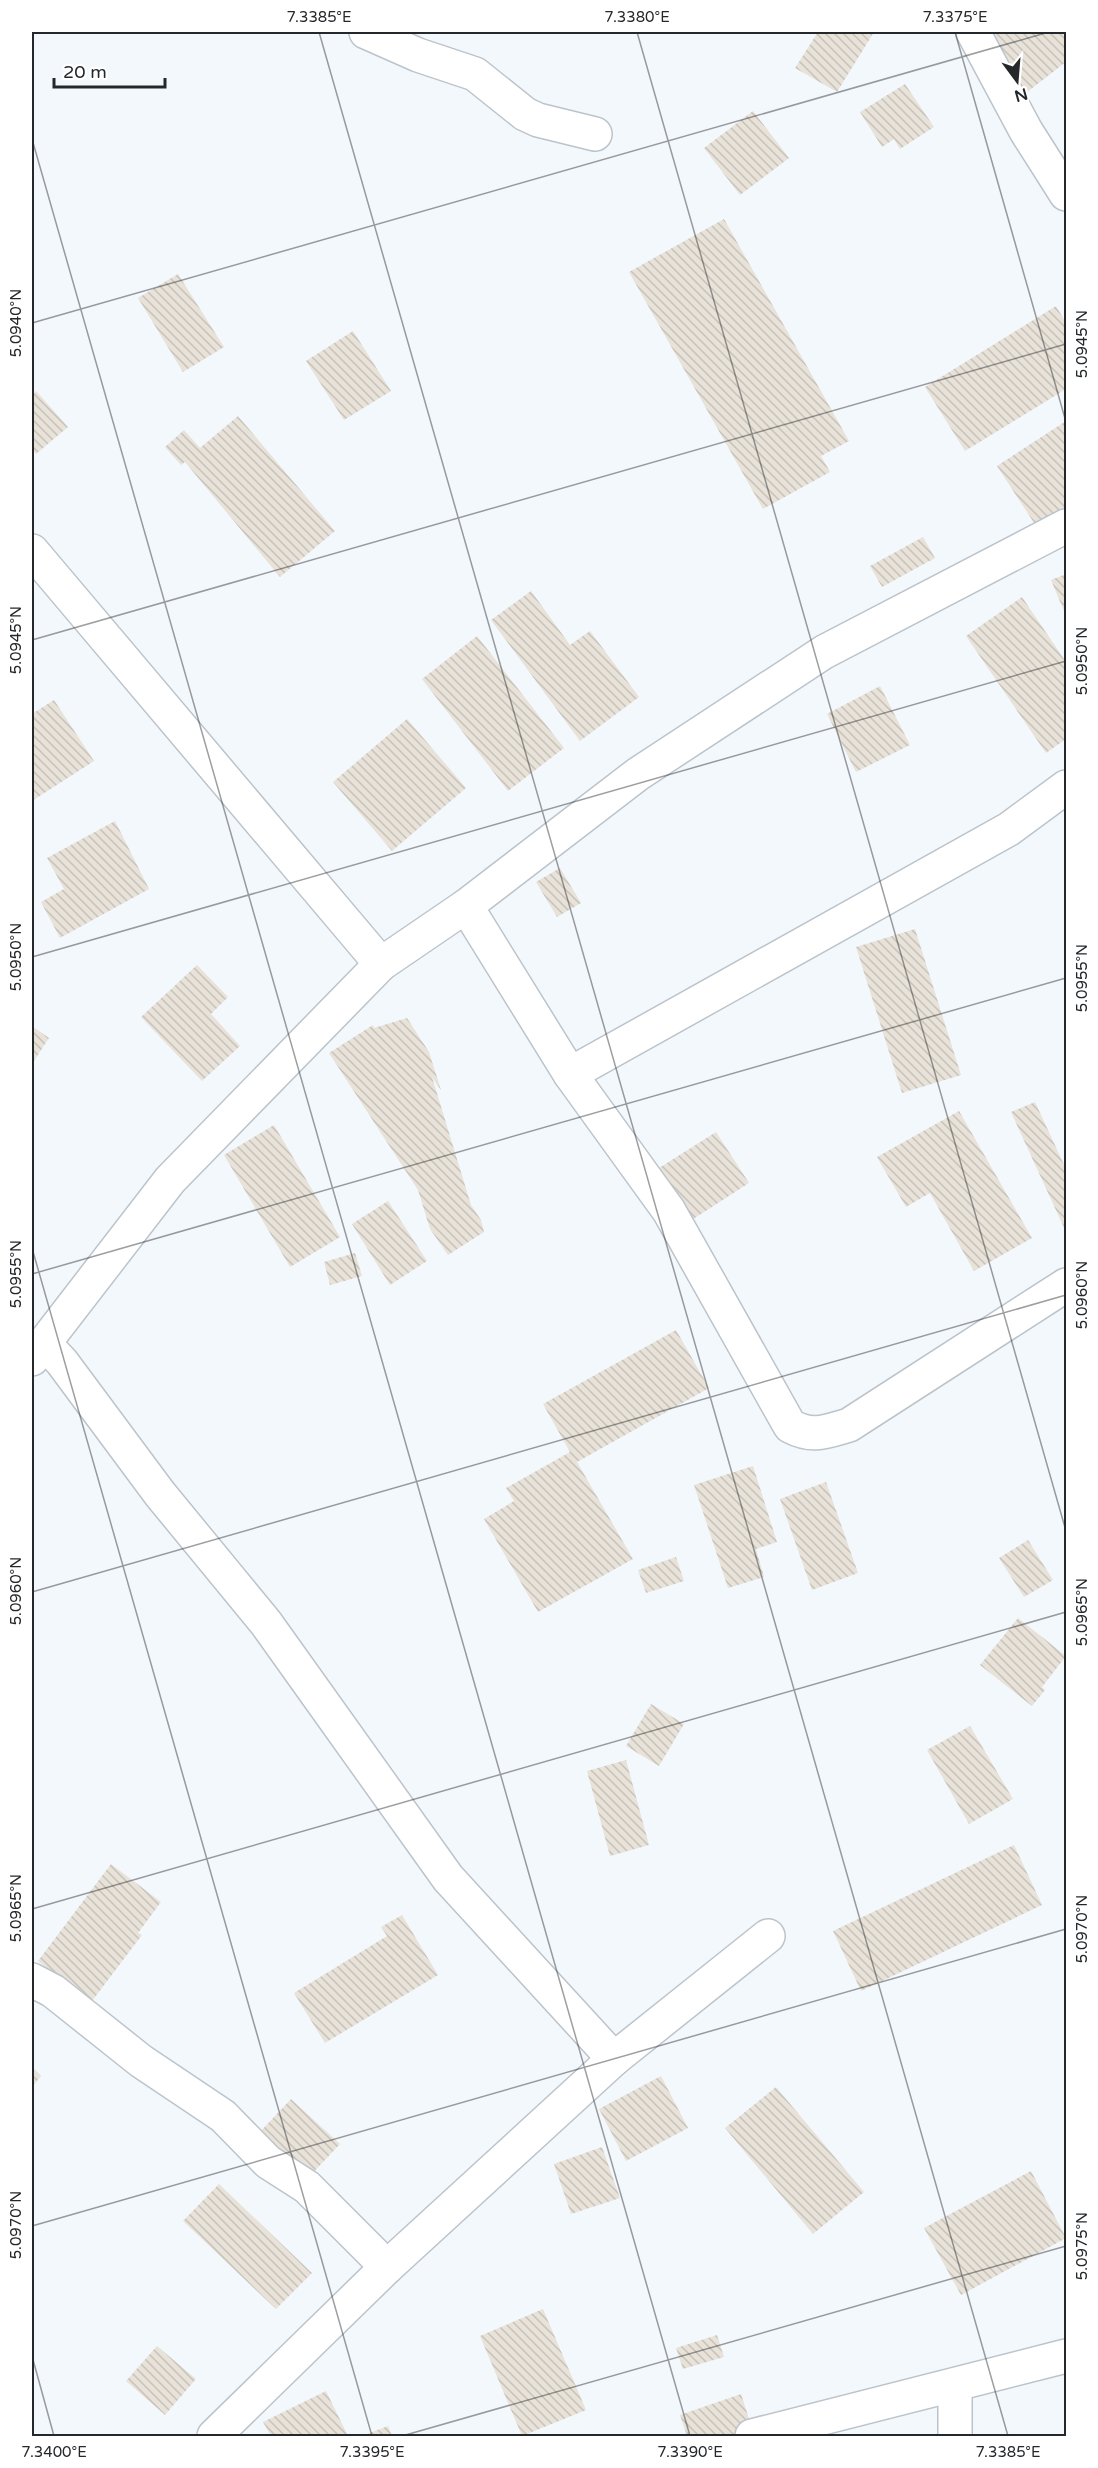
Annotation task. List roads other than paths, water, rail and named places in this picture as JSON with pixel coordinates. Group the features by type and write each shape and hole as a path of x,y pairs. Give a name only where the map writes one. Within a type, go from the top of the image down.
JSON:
{"street":[{"path":"366,32 418,55 475,74 525,114 538,120 595,134"},
{"path":"973,32 1026,130 1066,194"},
{"path":"614,2059 448,1878 266,1623 160,1494 62,1362 38,1352 170,1180 381,964 466,906 638,774 824,652 1066,526"},
{"path":"32,550 381,964"},
{"path":"570,1074 1009,830 1066,787"},
{"path":"466,906 570,1074 669,1211 790,1426 805,1434 849,1425 1066,1285"},
{"path":"214,2436 387,2267 614,2059 768,1936"},
{"path":"32,1980 53,1991 141,2061 223,2116 268,2162 307,2187 387,2267"},
{"path":"752,2436 1066,2356"},
{"path":"955,2385 955,2436"}]}
